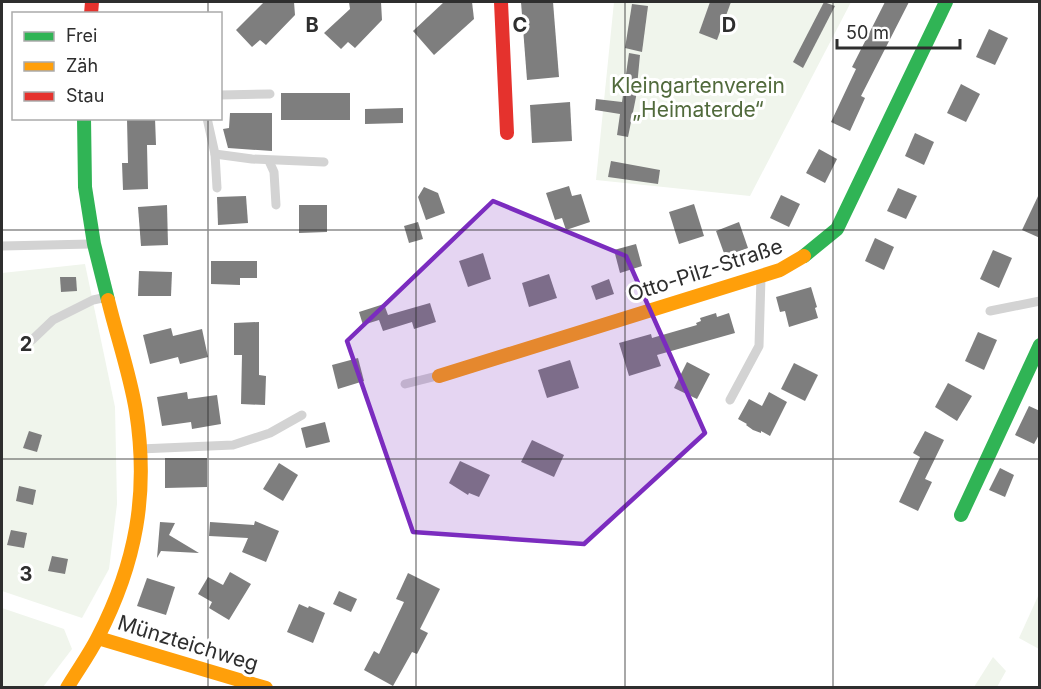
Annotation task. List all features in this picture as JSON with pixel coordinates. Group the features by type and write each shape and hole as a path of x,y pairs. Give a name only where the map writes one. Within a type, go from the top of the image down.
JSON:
{"street":[{"path":"501,2 507,133"},
{"name":"Otto-Pilz-Straße","path":"439,376 780,270 818,248 837,229 946,2"},
{"path":"67,687 98,638 126,573 138,525 142,486 136,411 94,244 85,187 84,120"},
{"path":"961,515 1040,345"},
{"name":"Münzteichweg","path":"98,638 266,687"}],"lane":[{"path":"222,95 270,94"},
{"path":"207,120 215,154 217,188"},
{"path":"215,154 269,160 324,162"},
{"path":"269,160 274,172 276,205"},
{"path":"2,246 94,244"},
{"path":"730,400 759,346 760,276"},
{"path":"32,340 53,320 93,300 108,297"},
{"path":"990,311 1040,301"},
{"name":"Otto-Pilz-Straße","path":"405,384 439,376"},
{"path":"140,449 233,445 270,433 302,415"}],"highlighted area":[{"path":"493,201 626,256 705,433 584,544 413,532 347,341"}],"green space":[{"name":"Kleingartenverein „Heimaterde“","path":"614,2 851,2 750,196 596,180"},
{"path":"85,264 115,407 117,504 109,569 82,618 2,591 2,273"},
{"path":"1039,594 1040,649 1019,638"},
{"path":"2,608 64,629 72,649 43,687 2,687"},
{"path":"993,657 1006,671 997,687 974,687"}],"building":[{"path":"264,2 294,2 295,15 266,45 260,40 252,47 236,30"},
{"path":"349,2 381,2 382,20 355,48 348,42 341,49 324,33 350,9"},
{"path":"444,2 472,2 474,19 434,55 413,31"},
{"path":"521,2 553,2 559,77 527,80"},
{"path":"710,2 731,2 717,40 699,33"},
{"path":"824,2 835,6 803,68 793,62"},
{"path":"885,2 909,2 861,96 865,98 850,131 831,122 856,69 852,67"},
{"path":"632,4 648,6 642,52 625,48"},
{"path":"989,29 1008,38 995,65 976,57"},
{"path":"629,53 640,55 636,97 628,137 617,135 620,114 595,110 596,99 622,102"},
{"path":"961,84 980,94 966,122 947,113"},
{"path":"281,93 350,93 350,120 281,120"},
{"path":"570,102 572,141 532,143 530,105"},
{"path":"403,108 403,123 365,124 365,109"},
{"path":"230,113 272,113 272,151 228,148 223,129 229,128"},
{"path":"127,120 155,120 156,145 147,145 148,189 123,190 122,163 128,163"},
{"path":"915,133 934,142 924,165 905,156"},
{"path":"819,149 837,159 825,183 806,173"},
{"path":"611,161 660,170 658,184 608,177"},
{"path":"569,186 572,196 581,194 590,222 566,230 562,218 555,220 546,193"},
{"path":"424,187 438,193 445,213 426,220 418,197"},
{"path":"898,188 917,196 906,219 887,211"},
{"path":"1040,192 1040,238 1022,230"},
{"path":"781,195 800,204 789,227 770,218"},
{"path":"246,196 248,223 218,225 217,197"},
{"path":"694,204 704,236 679,244 669,212"},
{"path":"167,205 168,245 141,246 138,207"},
{"path":"299,205 327,205 327,232 299,233"},
{"path":"418,222 423,239 409,243 404,226"},
{"path":"739,222 748,248 725,256 716,231"},
{"path":"875,238 894,247 884,270 865,261"},
{"path":"636,244 642,266 620,273 614,250"},
{"path":"993,250 1012,258 999,288 980,279"},
{"path":"483,253 491,279 468,287 459,261"},
{"path":"211,261 257,261 257,278 240,278 240,285 211,284"},
{"path":"139,271 172,272 171,296 138,296"},
{"path":"549,274 557,298 529,307 522,283"},
{"path":"60,277 76,277 77,291 61,292"},
{"path":"609,279 614,294 596,300 591,286"},
{"path":"811,287 818,318 789,327 785,311 780,312 776,297"},
{"path":"430,303 436,322 414,329 412,322 383,331 379,320 363,325 359,312 384,304 388,315"},
{"path":"716,313 717,317 729,313 735,333 657,355 661,366 629,376 619,343 651,334 652,338 697,325 696,323 701,321 700,318"},
{"path":"259,322 259,375 266,376 265,405 241,404 242,355 234,355 234,323"},
{"path":"171,328 173,336 202,329 208,357 180,364 178,357 150,364 143,335"},
{"path":"978,332 997,340 984,370 965,361"},
{"path":"358,358 364,381 338,389 332,365"},
{"path":"570,360 579,388 547,398 538,370"},
{"path":"687,362 710,374 697,399 674,388"},
{"path":"794,363 818,375 805,401 781,389"},
{"path":"948,383 972,396 957,421 935,407"},
{"path":"187,392 188,399 217,395 221,424 192,429 191,422 162,426 157,397"},
{"path":"769,392 787,402 770,436 753,430 738,419 749,399 762,406"},
{"path":"1029,406 1040,411 1040,433 1034,444 1015,435"},
{"path":"325,422 330,442 306,448 301,428"},
{"path":"29,431 42,435 37,452 23,448"},
{"path":"925,431 944,440 925,479 932,482 918,511 899,502 920,457 913,453"},
{"path":"532,440 564,455 554,477 521,462"},
{"path":"165,458 207,458 207,487 165,488"},
{"path":"460,461 490,475 479,497 469,493 468,495 449,483"},
{"path":"279,463 298,475 283,501 263,489"},
{"path":"1000,468 1014,475 1005,497 989,490"},
{"path":"19,486 36,490 33,505 16,501"},
{"path":"255,521 279,531 266,562 242,552 248,538 209,536 210,522 254,525"},
{"path":"160,522 175,523 169,535 199,553 161,551 157,558"},
{"path":"11,530 27,533 24,548 7,545"},
{"path":"52,556 68,559 65,574 48,571"},
{"path":"230,572 251,584 229,620 209,608 212,602 198,594 208,577 223,585"},
{"path":"408,573 440,589 420,629 428,633 417,654 412,652 393,686 364,670 374,651 379,654 404,602 396,599"},
{"path":"147,578 175,587 166,615 137,606"},
{"path":"339,591 357,599 351,612 333,604"},
{"path":"299,604 325,613 313,643 287,632"}],"traffic: fast":[{"path":"804,256 837,229 946,2"},
{"path":"84,120 85,187 94,244 108,300"},
{"path":"961,515 1040,345"}],"traffic: slow":[{"path":"439,376 780,270 804,256"},
{"path":"67,688 98,637 122,582 130,555 140,499 140,442 136,411 108,300"},
{"path":"98,638 266,688"}],"traffic: jam":[{"path":"91,12 92,2"},
{"path":"501,2 507,133"}]}
